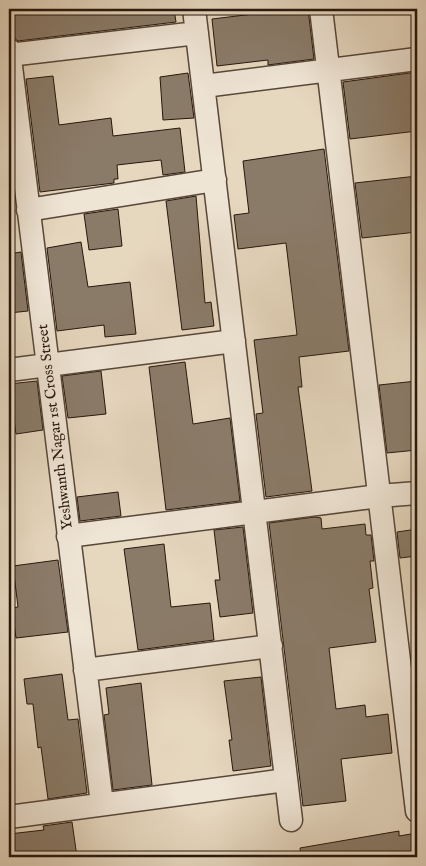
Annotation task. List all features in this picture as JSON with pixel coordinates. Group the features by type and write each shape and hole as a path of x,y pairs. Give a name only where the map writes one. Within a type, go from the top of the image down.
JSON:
{"street":[{"path":"194,9 292,820"},
{"path":"321,9 417,811"},
{"path":"9,55 197,33"},
{"name":"Yeshwanth Nagar 1st Cross Street","path":"9,50 102,804"},
{"path":"204,86 417,59"},
{"path":"28,210 214,180"},
{"path":"9,370 234,341"},
{"path":"68,536 254,511 417,493"},
{"path":"85,670 270,646"},
{"path":"9,817 286,780"}],"building":[{"path":"10,9 174,9 176,22 18,41 14,38"},
{"path":"308,9 314,59 268,65 268,60 217,66 212,19 262,13 262,10"},
{"path":"417,72 417,131 350,139 343,82"},
{"path":"188,73 194,118 163,120 160,77"},
{"path":"53,76 59,125 111,118 113,136 180,128 185,172 163,175 161,160 117,165 118,179 114,179 114,183 40,192 26,79"},
{"path":"324,149 349,351 299,357 302,387 298,387 312,491 266,497 256,414 263,413 254,340 297,335 286,243 238,249 234,215 249,213 243,161"},
{"path":"417,176 417,232 362,238 355,183"},
{"path":"196,196 205,303 211,302 214,326 182,330 166,201"},
{"path":"118,209 122,246 89,250 84,214"},
{"path":"81,242 88,287 130,282 136,334 105,337 104,325 57,331 47,248"},
{"path":"21,252 28,311 9,313 9,254"},
{"path":"185,362 193,424 230,418 240,501 166,510 149,367"},
{"path":"101,371 106,414 68,418 62,376"},
{"path":"37,381 43,430 16,434 9,384"},
{"path":"417,381 417,450 387,453 379,385"},
{"path":"118,492 121,516 80,521 77,497"},
{"path":"315,517 321,518 322,529 365,524 366,535 371,535 374,561 370,561 373,588 369,589 376,642 329,648 336,709 365,705 366,717 388,714 392,753 341,759 346,801 303,806 269,523"},
{"path":"243,527 253,613 220,617 215,580 220,580 214,530"},
{"path":"417,529 417,556 400,558 397,532"},
{"path":"164,544 171,607 210,603 214,640 138,650 124,549"},
{"path":"58,560 68,632 16,638 12,608 18,607 13,566"},
{"path":"62,674 68,720 78,719 87,793 48,799 41,747 38,748 33,704 27,704 24,679"},
{"path":"261,677 271,766 233,771 229,740 232,740 224,681"},
{"path":"141,683 152,785 113,790 104,715 109,714 106,688"},
{"path":"72,822 77,857 9,857 9,834 44,830 43,826"},
{"path":"399,831 399,836 417,833 417,857 301,857 300,848"}]}
